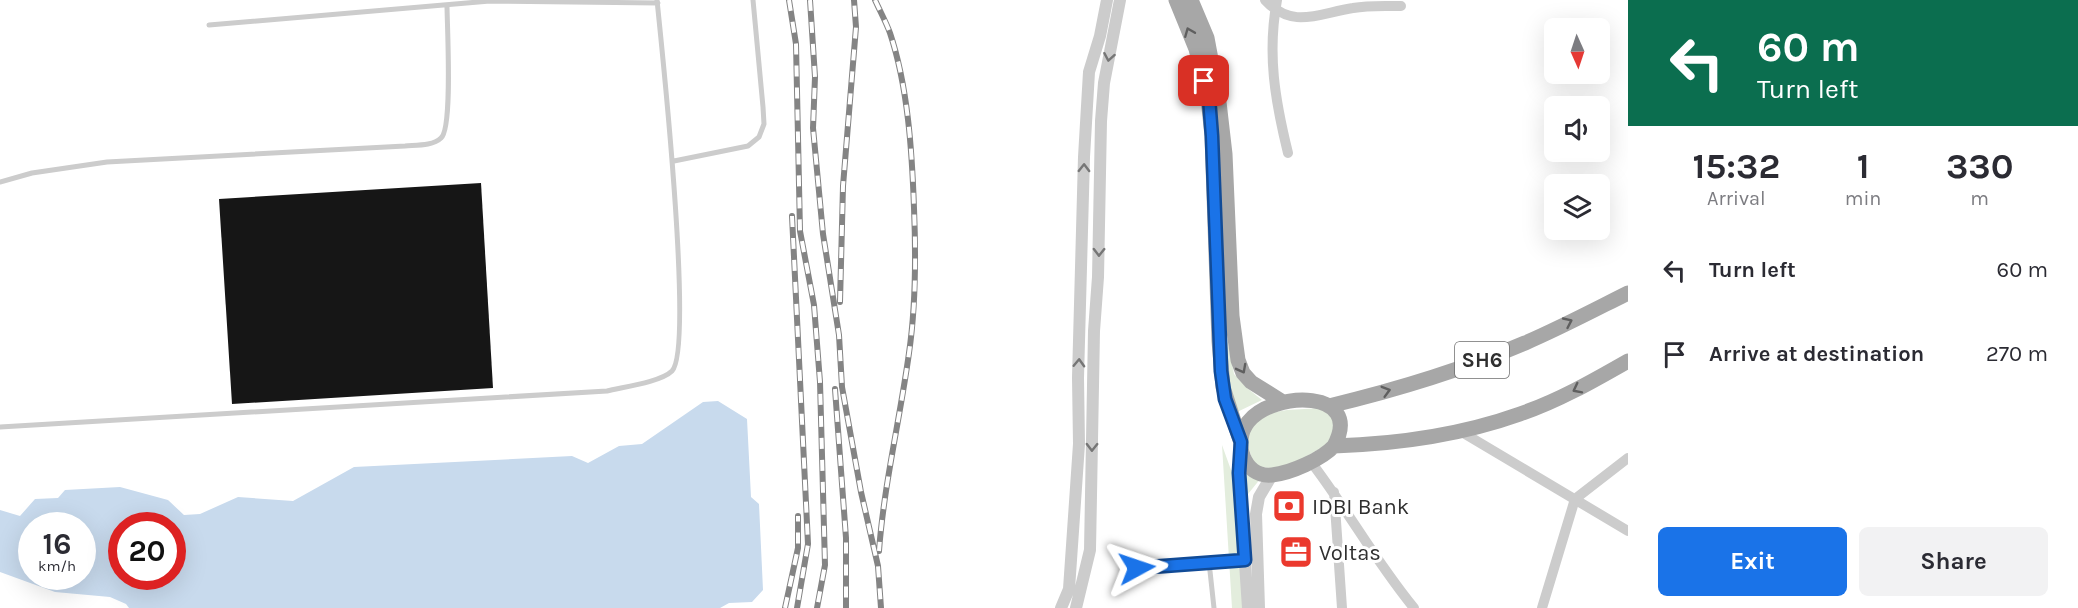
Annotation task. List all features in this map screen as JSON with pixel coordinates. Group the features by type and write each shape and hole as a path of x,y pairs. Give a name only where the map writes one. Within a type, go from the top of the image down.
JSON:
{"main road":[{"path":"1176,0 1196,49 1209,98 1223,387 1245,462 1259,473 1272,475 1311,462 1327,453 1338,439 1339,422 1337,413 1329,406"},
{"path":"1191,0 1207,38 1219,102 1225,154 1232,316 1238,360 1243,373 1251,382 1283,402"},
{"name":"SH6","path":"1241,444 1242,431 1253,416 1266,408 1283,402 1312,399 1329,406 1389,391 1526,343 1628,293"},
{"path":"1334,446 1379,444 1460,431 1521,414 1575,391 1628,361"}],"street":[{"path":"1061,608 1069,589 1079,444 1078,378 1084,146 1089,72 1100,36 1107,0"},
{"path":"1076,608 1090,550 1101,121 1104,83 1120,0"},
{"path":"1265,0 1276,5 1288,17 1298,18 1353,8 1401,6"},
{"path":"1276,5 1272,49 1273,78 1288,153"},
{"path":"1460,431 1628,531"},
{"path":"1241,444 1239,473 1259,608"},
{"path":"1542,608 1575,499 1628,458"},
{"path":"1311,462 1334,491 1414,608"},
{"path":"1248,608 1259,497 1272,475"},
{"path":"1334,491 1342,608"},
{"path":"1073,551 1090,550"},
{"path":"1401,592 1401,608"}],"lane":[{"path":"674,161 748,146 759,137 764,124 753,0"},
{"path":"0,427 595,392 663,377 672,371 678,354 679,325 674,161 657,1 490,1 209,25"},
{"path":"0,182 32,173 106,162 430,144 440,140 445,134 447,125 447,5"},
{"path":"1137,568 1251,560"},
{"path":"1209,562 1214,608"}],"green space":[{"path":"1225,328 1234,374 1262,400 1235,413 1229,392"},
{"path":"1322,408 1334,416 1334,440 1284,470 1254,466 1245,435 1265,414"},
{"path":"1222,445 1231,470 1250,475 1265,473 1244,499 1246,608 1232,608"}],"water":[{"path":"718,401 747,419 751,497 759,504 763,590 752,602 729,603 720,608 129,608 126,604 110,597 50,590 96,590 96,512 24,512 35,499 58,498 65,490 120,487 168,500 181,512 108,512 108,590 186,590 186,515 200,514 238,497 293,501 354,467 572,456 588,463 619,446 642,444 703,402"},
{"path":"0,510 18,515 18,579 0,572"}],"building":[{"path":"481,183 493,388 232,404 219,199"}],"railway":[{"path":"789,0 796,44 800,231 814,305 820,382 825,565 817,608"},
{"path":"810,0 815,77 813,128 823,234 839,335 842,387 861,492 878,566 881,608"},
{"path":"840,302 843,186 856,27 854,0"},
{"path":"875,0 890,33 905,97 912,164 915,245 911,335 879,551"},
{"path":"792,216 808,544 797,608"},
{"path":"835,389 846,538 846,608"},
{"path":"785,608 798,548 798,516"}],"place":[{"name":"IDBI Bank","path":"1289,506"},
{"name":"Voltas","path":"1296,552"}],"route":[{"path":"1137,568 1245,560 1239,473 1241,442 1225,399 1221,371 1212,136 1209,98 1204,81"}]}
